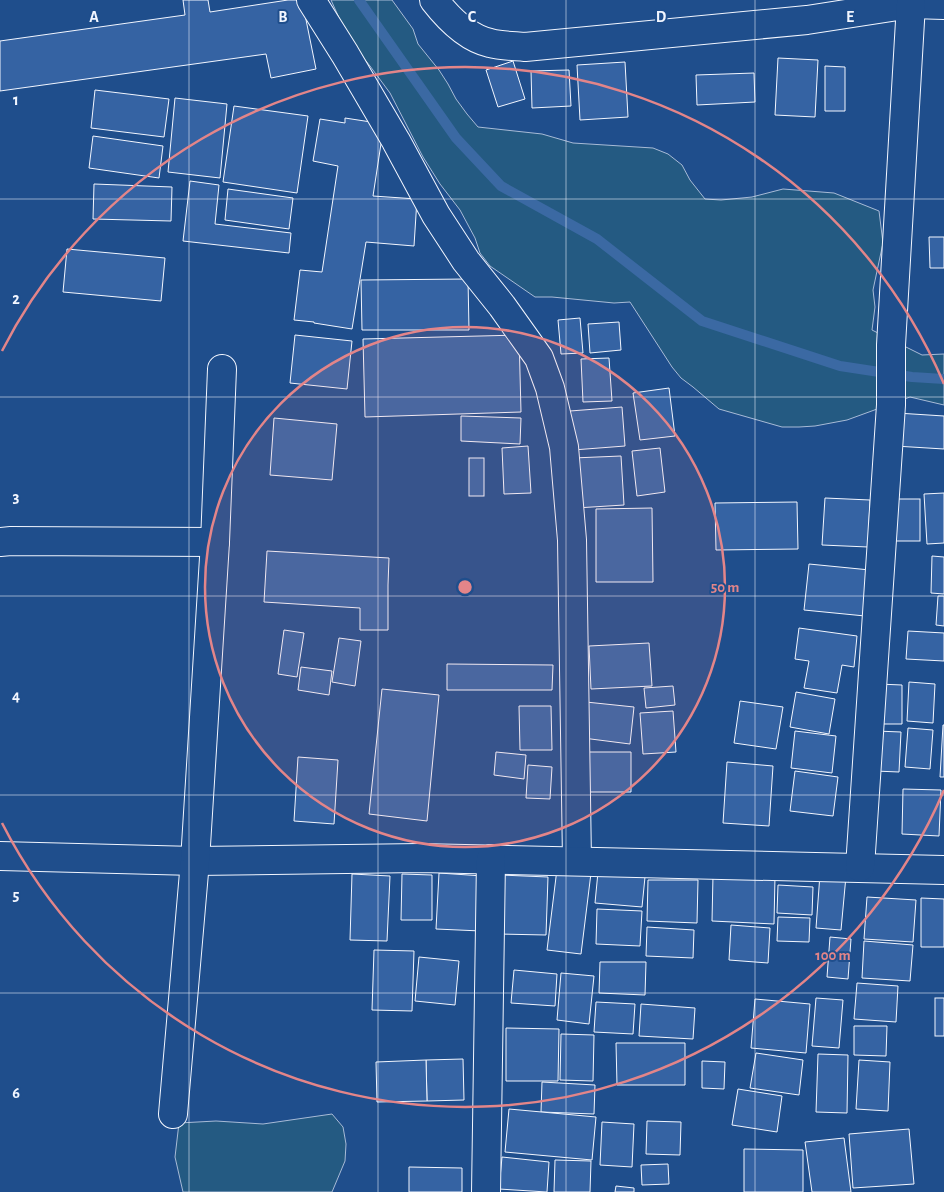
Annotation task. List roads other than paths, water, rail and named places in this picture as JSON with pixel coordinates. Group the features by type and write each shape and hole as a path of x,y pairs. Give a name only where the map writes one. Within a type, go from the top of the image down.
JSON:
{"street":[{"path":"312,0 396,140 436,214 466,261 502,306 539,358 550,388 564,448 572,540 577,861"},
{"path":"434,0 469,35 489,43 525,47 806,20 912,4 944,5"},
{"path":"860,867 891,405 891,345 912,4"},
{"path":"173,1114 195,861 215,542 222,368"},
{"path":"0,542 215,542"},
{"path":"0,856 195,861 491,859 944,870"},
{"path":"486,1192 491,859"}],"waterway":[{"path":"359,0 456,138 501,186 597,239 702,321 840,366 912,377 944,379"}]}
